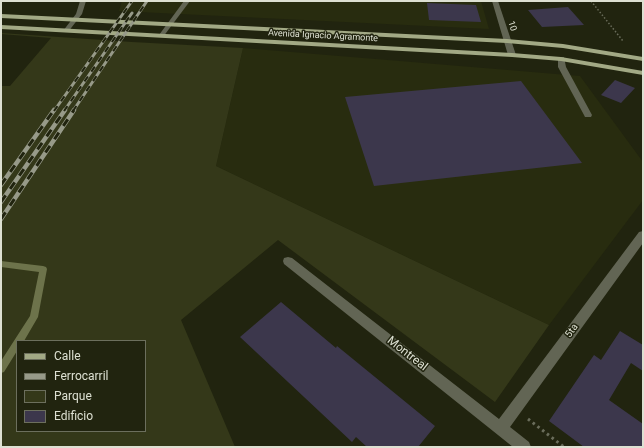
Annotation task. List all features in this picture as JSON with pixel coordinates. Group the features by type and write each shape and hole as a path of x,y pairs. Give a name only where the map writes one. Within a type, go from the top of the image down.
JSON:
{"main road":[{"name":"Avenida Ignacio Agramonte","path":"1,16 507,41 563,46 643,59"},
{"name":"Avenida Ignacio Agramonte","path":"1,27 561,59 643,73"}],"street":[{"path":"66,31 79,14 83,1"},
{"path":"160,36 187,1"},
{"name":"10","path":"495,1 512,56"},
{"path":"561,59 562,67 588,115"},
{"name":"5ta","path":"501,428 643,235"},
{"name":"Montreal","path":"288,261 524,447"}],"path":[{"path":"591,1 626,45"},
{"path":"515,408 564,447"}],"shaded area":[{"path":"122,1 481,1 489,29 119,11"},
{"path":"243,48 580,76 643,162 643,200 549,325 216,166"}],"green space":[{"path":"1,33 243,48 216,166 549,325 495,402 278,240 181,320 235,447 1,447 1,86 10,86 51,38"}],"building":[{"path":"427,3 476,5 481,22 429,20"},
{"path":"568,7 584,25 542,27 528,10"},
{"path":"615,80 635,88 621,103 601,95"},
{"path":"521,81 582,163 374,186 345,97"},
{"path":"281,302 336,348 337,346 435,426 418,447 367,447 356,437 352,442 240,337"},
{"path":"620,331 643,345 643,371 631,363 609,400 643,424 643,447 584,447 549,421 594,355 601,360"}],"waterway":[{"path":"1,264 43,269 34,317 20,340"},
{"path":"1,369 16,346"}],"railway":[{"path":"54,111 132,1"},
{"path":"73,111 147,1"},
{"path":"64,111 132,13"},
{"path":"1,185 54,110"},
{"path":"1,202 65,110"},
{"path":"1,219 74,110"}]}
